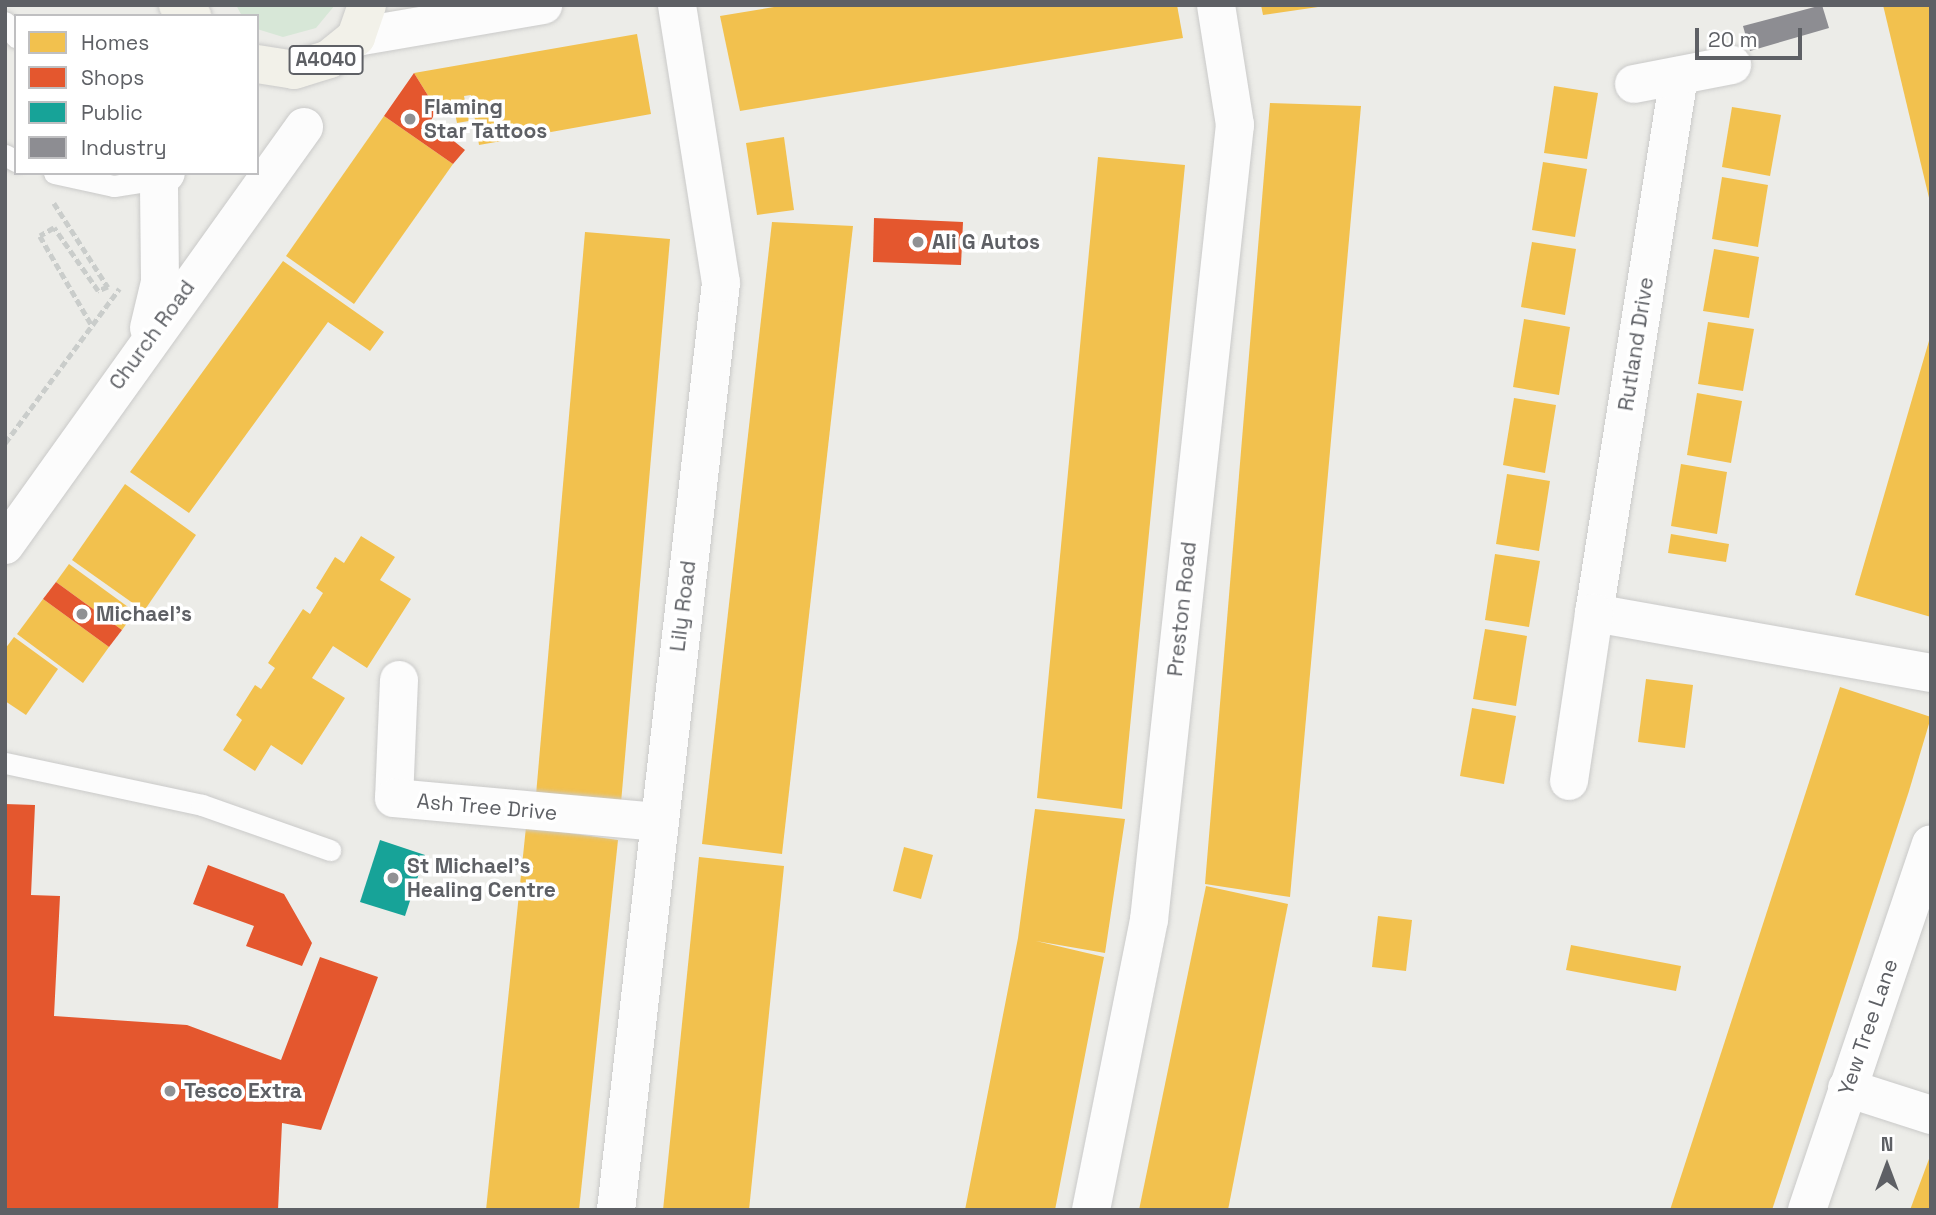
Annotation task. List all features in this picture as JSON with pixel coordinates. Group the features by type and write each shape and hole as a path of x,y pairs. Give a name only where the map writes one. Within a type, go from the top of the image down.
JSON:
{"main road":[{"name":"A4040","path":"259,64 311,67 361,21"}],"street":[{"path":"361,21 543,5"},
{"name":"Lily Road","path":"616,1210 657,822 721,283 677,5"},
{"name":"Preston Road","path":"1091,1210 1149,920 1233,139 1216,5"},
{"path":"1634,84 1732,65"},
{"name":"Rutland Drive","path":"1569,781 1678,76"},
{"name":"Church Road","path":"5,545 145,343 304,127"},
{"path":"145,343 160,282 163,176"},
{"path":"1594,613 1931,673"},
{"name":"Ash Tree Drive","path":"399,680 394,798 657,822"},
{"name":"Yew Tree Lane","path":"1807,1210 1931,844"},
{"path":"1847,1088 1931,1115"}],"lane":[{"path":"52,180 78,177 114,186 163,176"},
{"path":"5,762 202,805 330,850"}],"path":[{"path":"52,180 57,213 108,287 97,291 54,228 40,236 91,324"},
{"path":"5,443 121,285"}],"green space":[{"path":"236,5 335,5 316,28 283,37 259,30 259,14 241,14"}],"building: Homes":[{"path":"786,5 1177,5 1183,38 740,111 720,16"},
{"path":"1261,5 1318,5 1318,7 1263,15"},
{"path":"1883,5 1931,5 1931,202 1930,202"},
{"path":"637,34 651,114 479,145 471,95 464,96 469,121 457,123 454,108 437,110 414,73"},
{"path":"1554,86 1598,93 1587,159 1544,153"},
{"path":"1270,103 1361,106 1290,897 1205,884"},
{"path":"1732,107 1781,115 1770,176 1722,167"},
{"path":"384,116 453,164 354,304 286,256"},
{"path":"784,137 794,210 757,215 746,143"},
{"path":"1098,157 1185,165 1122,809 1037,798"},
{"path":"1543,162 1587,169 1575,237 1532,230"},
{"path":"1722,177 1768,185 1758,247 1712,239"},
{"path":"772,222 853,226 782,854 702,844"},
{"path":"585,232 670,239 621,803 536,795"},
{"path":"1532,242 1576,249 1565,315 1521,307"},
{"path":"1714,249 1759,257 1749,318 1703,311"},
{"path":"283,261 384,332 370,351 328,322 189,513 130,472"},
{"path":"1524,319 1570,327 1559,395 1513,387"},
{"path":"1708,322 1754,329 1743,391 1698,384"},
{"path":"1931,334 1931,617 1855,595"},
{"path":"1697,393 1742,401 1731,463 1687,455"},
{"path":"1514,398 1556,405 1545,473 1503,465"},
{"path":"1681,464 1727,472 1717,534 1671,526"},
{"path":"1507,474 1550,481 1539,551 1496,544"},
{"path":"125,484 196,535 144,611 72,560"},
{"path":"1671,534 1729,544 1726,562 1668,553"},
{"path":"361,536 395,557 380,580 411,599 367,668 333,646 312,678 345,698 302,765 271,745 255,771 223,750 242,720 236,715 255,685 261,689 275,668 268,663 303,609 310,614 323,593 316,588 335,557 344,563"},
{"path":"1495,554 1540,561 1529,627 1485,620"},
{"path":"69,564 135,612 122,630 56,582"},
{"path":"43,599 109,647 83,683 17,634"},
{"path":"1485,629 1527,636 1516,706 1473,699"},
{"path":"14,637 58,669 26,715 5,701 5,649"},
{"path":"1646,679 1693,685 1685,748 1638,742"},
{"path":"1840,687 1931,717 1909,791 1772,1210 1670,1210"},
{"path":"1472,708 1516,716 1504,784 1460,776"},
{"path":"1035,809 1125,819 1105,953 1036,941 1104,957 1055,1210 965,1210 1018,938"},
{"path":"526,827 618,840 579,1210 486,1210"},
{"path":"904,847 933,855 921,899 893,891"},
{"path":"699,857 784,866 749,1210 663,1210"},
{"path":"1206,886 1288,904 1228,1210 1139,1210"},
{"path":"1378,916 1412,920 1406,971 1372,967"},
{"path":"1571,945 1681,966 1676,991 1566,970"},
{"path":"1929,1159 1931,1210 1910,1210"}],"building: Shops":[{"name":"Flaming Star Tattoos","path":"414,73 437,110 430,122 465,150 453,164 384,116"},
{"name":"Ali G Autos","path":"874,218 963,222 961,265 873,262"},
{"name":"Michael's","path":"56,582 122,630 109,647 43,599"},
{"name":"Tesco Extra","path":"5,804 35,805 31,895 60,896 54,1016 187,1025 281,1060 320,957 378,977 321,1130 282,1123 278,1210 5,1210"},
{"path":"208,865 284,894 312,943 302,966 246,946 254,926 193,904"}],"building: Public":[{"name":"St Michael's Healing Centre","path":"380,840 425,855 405,916 360,902"}],"building: Industry":[{"path":"1822,5 1829,28 1750,51 1743,26"}],"place":[{"name":"Flaming Star Tattoos","path":"410,119"},
{"name":"Ali G Autos","path":"918,242"},
{"name":"Michael's","path":"82,614"},
{"name":"St Michael's Healing Centre","path":"393,878"},
{"name":"Tesco Extra","path":"170,1091"}]}
